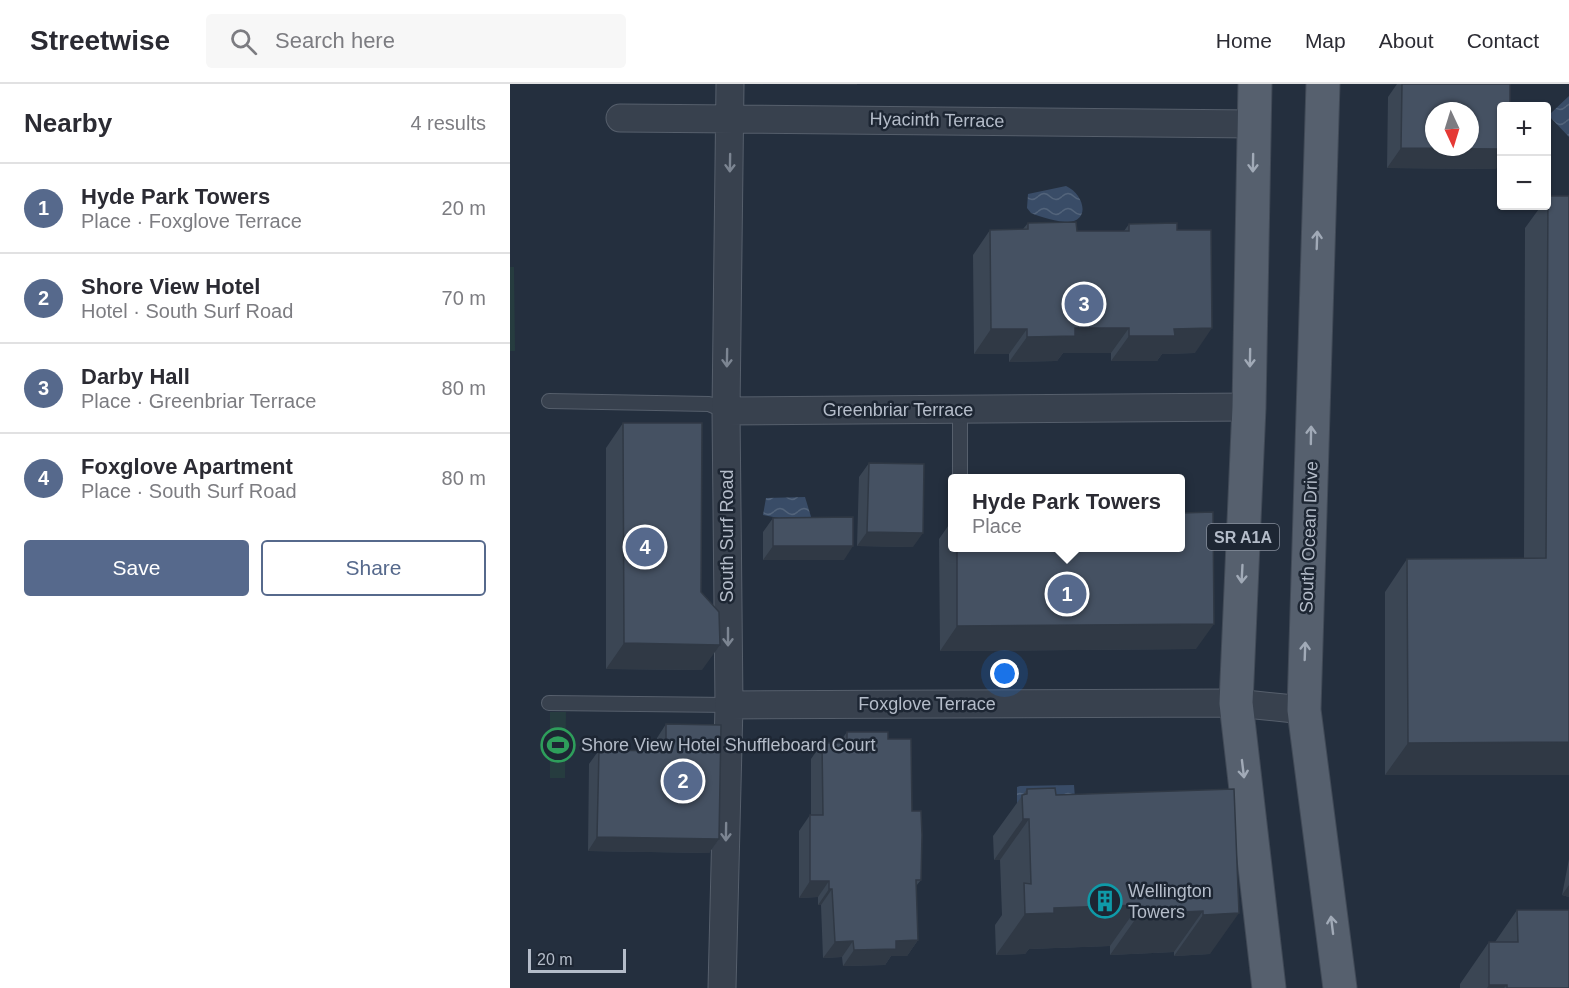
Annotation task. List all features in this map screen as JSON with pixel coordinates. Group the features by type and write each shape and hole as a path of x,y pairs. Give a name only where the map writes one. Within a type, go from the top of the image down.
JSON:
{"main road":[{"name":"SR A1A","path":"1255,84 1249,407 1236,703 1269,988"},
{"name":"South Ocean Drive","path":"1323,84 1304,710 1340,988"}],"street":[{"name":"South Surf Road","path":"722,988 729,705 726,411 730,84"},
{"name":"Hyacinth Terrace","path":"620,118 1254,124"},
{"name":"Greenbriar Terrace","path":"726,411 1249,407"},
{"name":"Foxglove Terrace","path":"729,705 1236,703 1304,710"}],"lane":[{"name":"Greenbriar Terrace","path":"549,401 709,404 726,411"},
{"path":"960,410 960,474"},
{"name":"Foxglove Terrace","path":"549,703 729,705"}],"green space":[{"path":"510,267 514,267 515,351 510,351"},
{"name":"Shore View Hotel Shuffleboard Court","path":"550,712 566,712 565,778 550,778"}],"water":[{"path":"1569,96 1569,137 1551,118 1551,113"},
{"path":"1066,186 1081,201 1082,212 1075,220 1068,222 1049,219 1031,213 1027,208 1028,194"},
{"path":"805,497 812,520 794,521 763,515 766,498"},
{"path":"1074,785 1076,812 1017,812 1017,787"}],"building":[{"path":"1402,84 1510,84 1510,102 1497,102 1497,149 1479,149 1479,102 1425,102 1425,148 1401,148"},
{"path":"1551,196 1569,196 1569,742 1408,743 1407,559 1546,558 1548,210 1551,210"},
{"path":"1076,222 1077,231 1129,231 1129,224 1177,223 1177,230 1211,230 1212,328 1174,329 1175,336 1129,336 1129,328 1075,328 1075,336 1027,337 1027,329 991,329 990,230 1028,229 1028,223"},
{"path":"623,423 702,423 701,592 719,612 720,645 624,643"},
{"path":"869,463 924,464 923,533 867,532"},
{"path":"1213,512 1214,624 957,626 957,552 1185,552 1185,513"},
{"path":"853,517 853,546 773,546 773,518"},
{"path":"666,724 721,725 719,839 597,837 599,750 666,751"},
{"path":"847,732 888,732 888,739 911,739 912,811 921,811 922,835 921,880 916,880 918,940 896,941 896,949 854,950 853,941 835,942 832,889 829,889 829,881 810,881 810,815 823,815 822,743 847,743"},
{"path":"1055,788 1056,795 1234,789 1239,913 1203,915 1203,911 1139,914 1139,905 1054,908 1054,913 1025,914 1024,883 1031,884 1029,819 1023,819 1022,795 1027,794 1027,789"},
{"path":"1517,910 1569,910 1569,988 1507,988 1507,985 1489,985 1489,942 1518,942"}],"place":[{"name":"Darby Hall","path":"1084,304"},
{"name":"Foxglove Apartment","path":"645,547"},
{"name":"Hyde Park Towers","path":"1067,594"},
{"name":"Shore View Hotel Shuffleboard Court","path":"558,745"},
{"name":"Shore View Hotel","path":"683,781"},
{"name":"Wellington Towers","path":"1105,901"}]}
